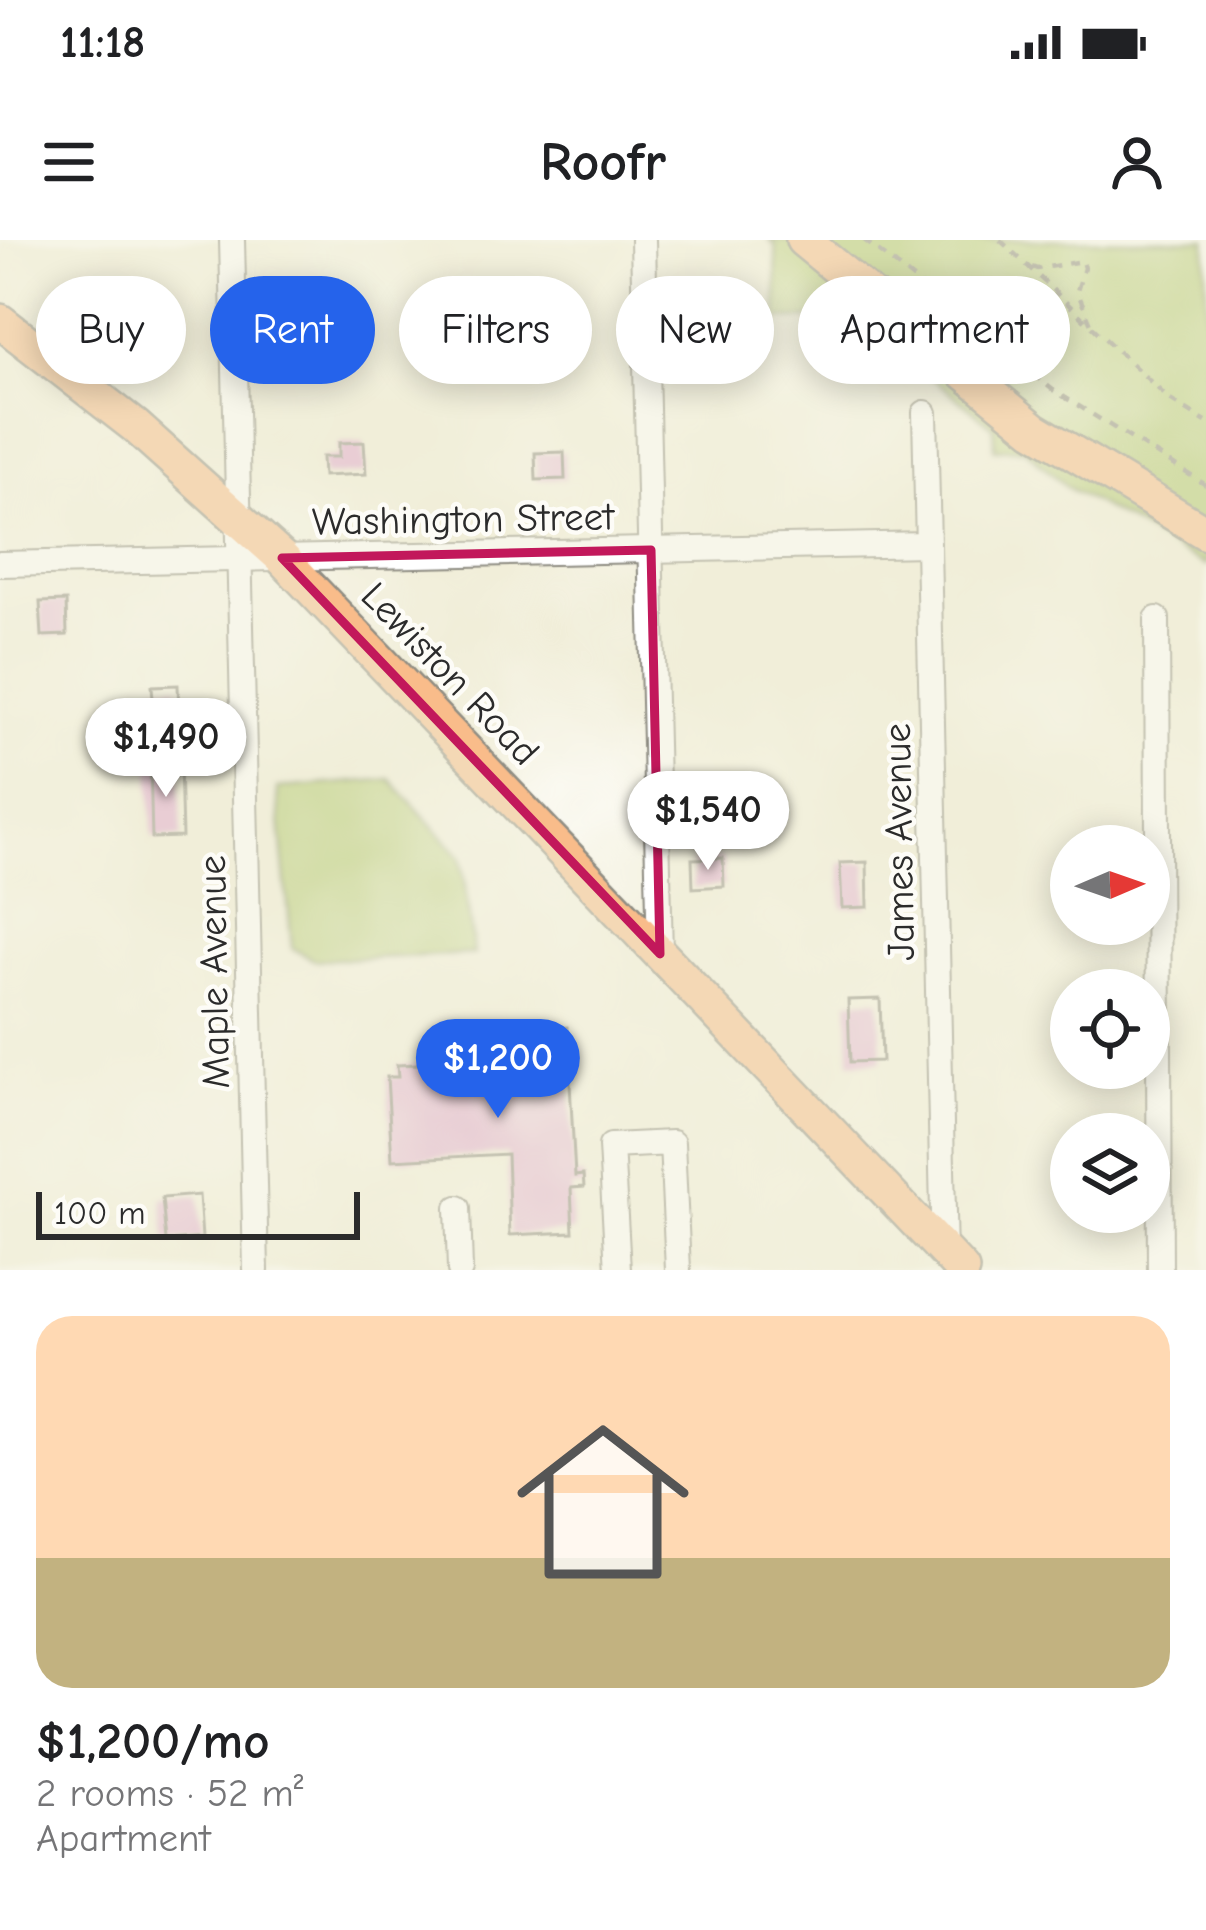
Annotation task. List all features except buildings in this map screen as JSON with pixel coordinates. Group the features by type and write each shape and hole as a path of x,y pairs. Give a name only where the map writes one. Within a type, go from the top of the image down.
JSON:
{"main road":[{"path":"803,240 1034,429 1206,533"},
{"name":"Lewiston Road","path":"0,321 135,426 282,558 950,1263"}],"street":[{"name":"Maple Avenue","path":"232,240 256,1270"},
{"path":"643,240 660,954"},
{"name":"James Avenue","path":"925,413 950,1263"},
{"name":"Washington Street","path":"0,564 928,544"},
{"path":"1157,619 1160,1270"},
{"path":"618,1270 611,1146 672,1143 678,1270"},
{"path":"458,1208 460,1270"}],"path":[{"path":"864,240 1053,390 1206,485"},
{"path":"1000,240 1170,400 1206,422"},
{"path":"1026,266 1037,269 1082,261 1077,291 1094,330"}],"highlighted area":[{"path":"651,550 660,954 359,637 282,558"}],"green space":[{"path":"769,240 1206,240 1206,566 1067,487 1024,448 995,449 994,427 940,384 1070,384 1070,276 798,276 798,319 777,319 776,246"},
{"path":"390,779 461,857 474,954 314,960 292,948 277,788"}]}
